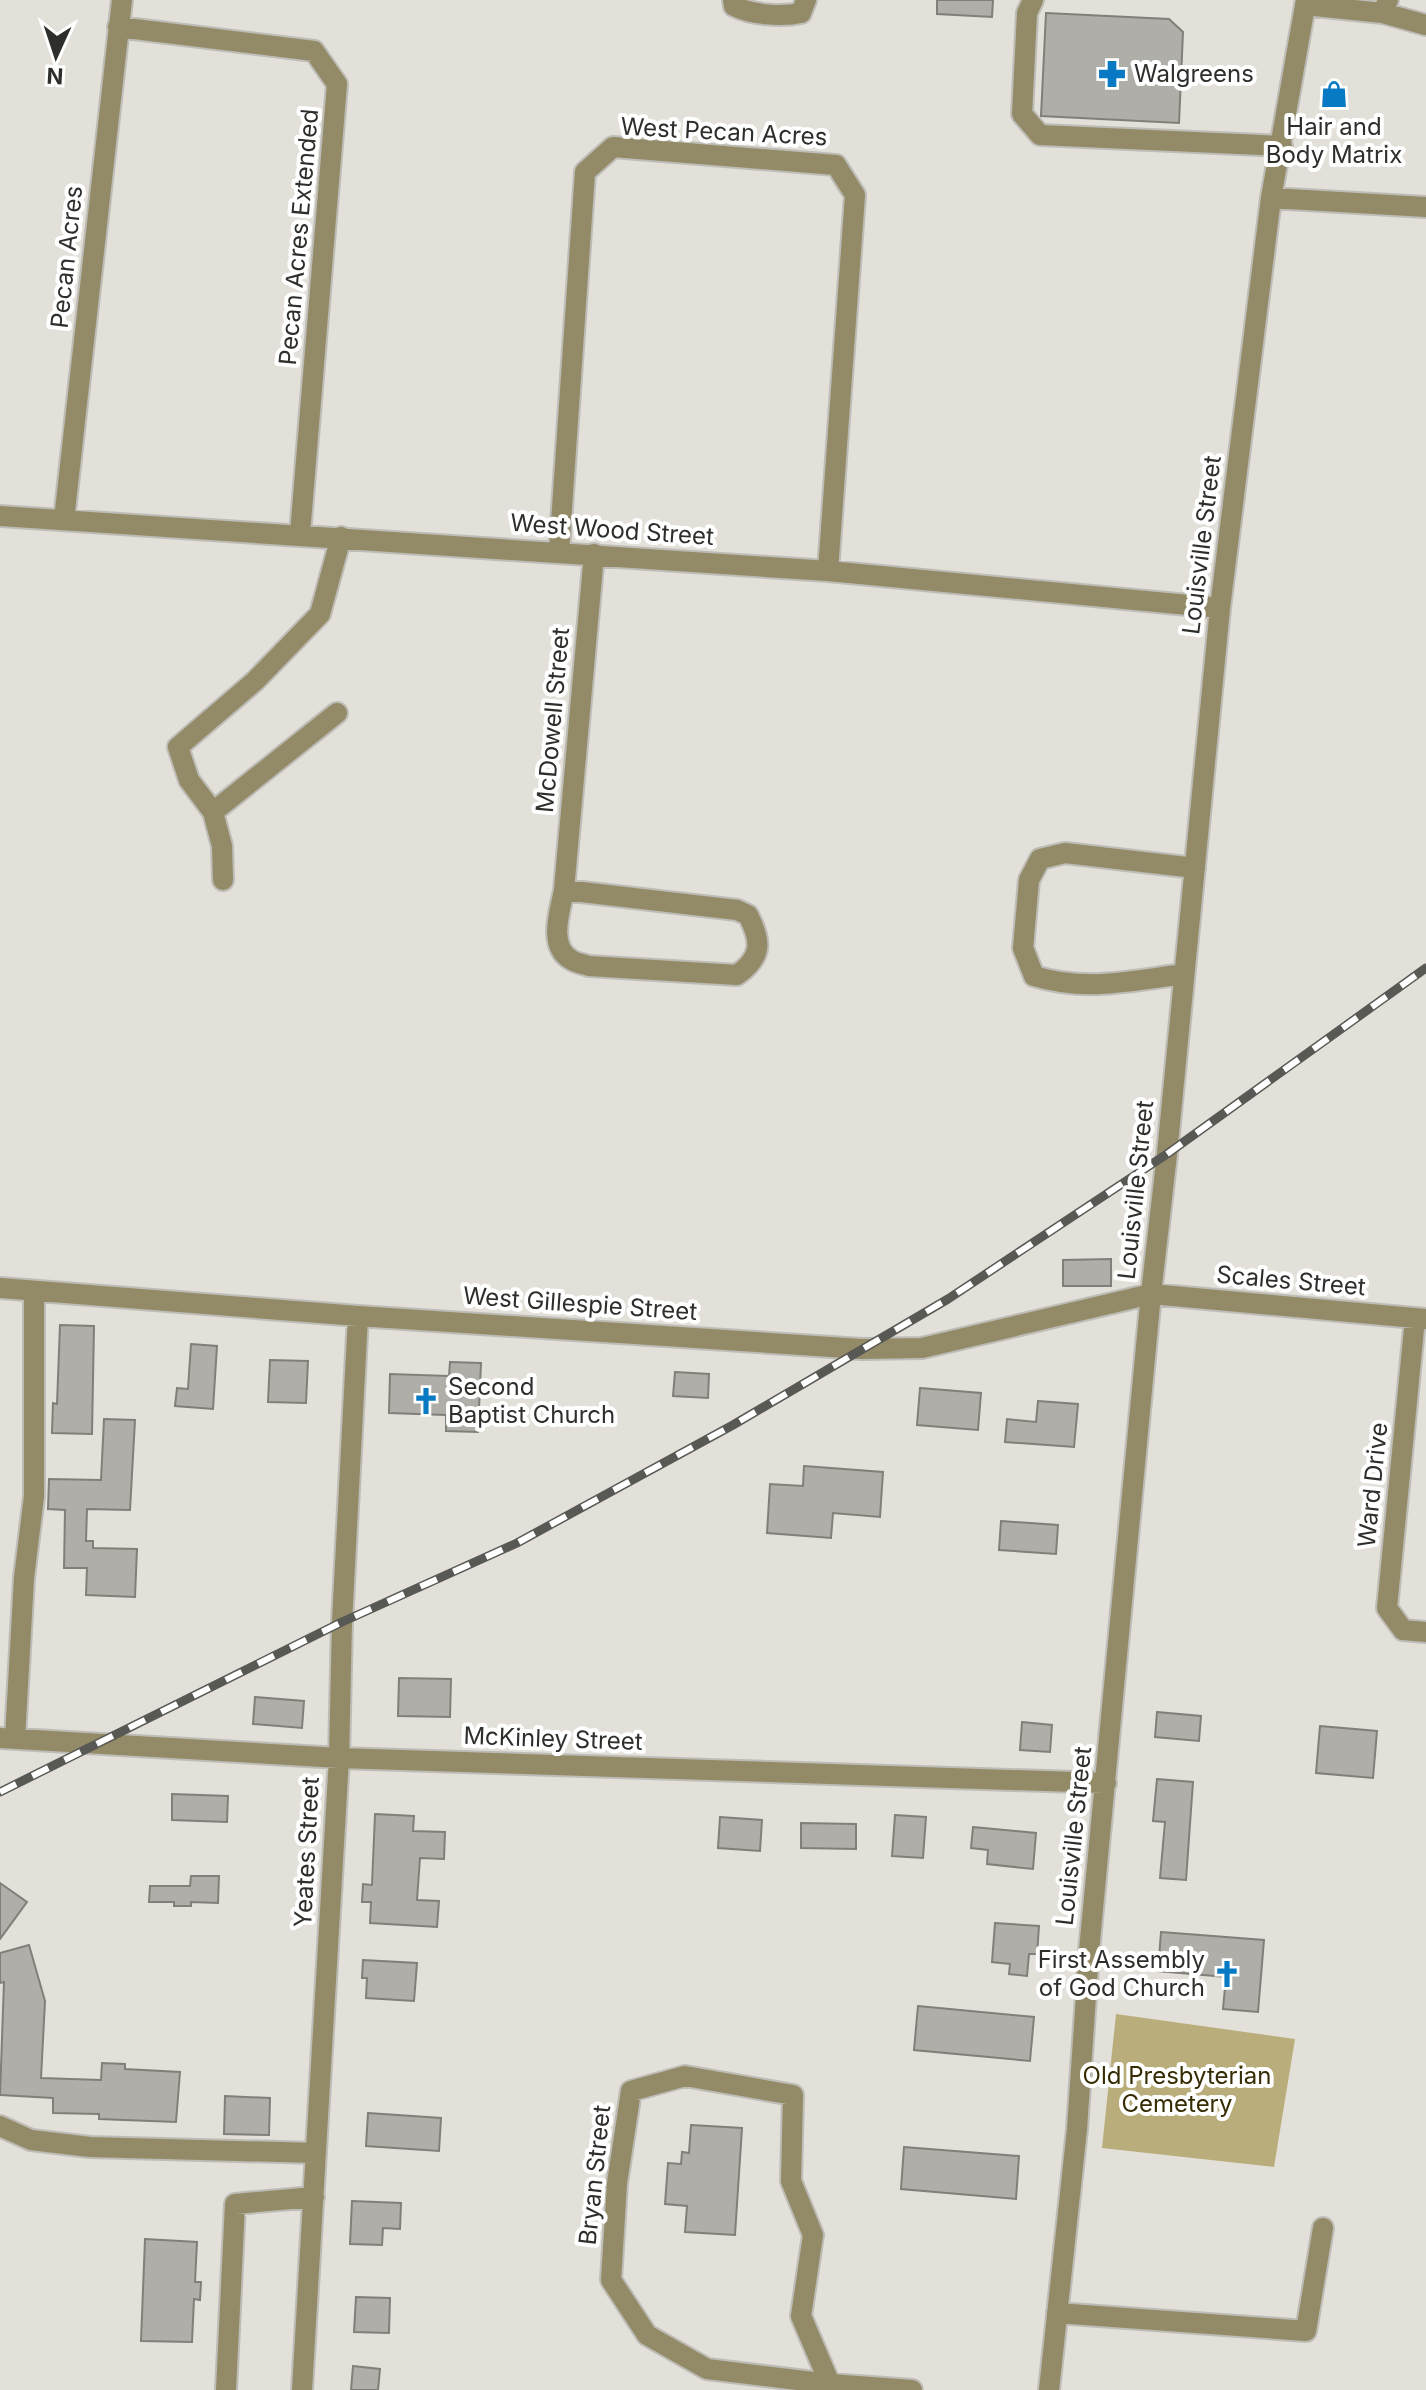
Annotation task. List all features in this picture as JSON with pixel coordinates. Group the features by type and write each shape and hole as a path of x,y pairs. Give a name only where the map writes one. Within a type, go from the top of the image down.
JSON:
{"street":[{"name":"Pecan Acres","path":"64,520 122,0"},
{"path":"733,0 734,6 744,11 790,15 801,13 806,0"},
{"path":"1033,0 1027,13 1022,114 1040,135 1282,146"},
{"path":"1305,2 1385,6 1426,25"},
{"name":"Louisville Street","path":"1049,2390 1077,2129 1089,1951 1151,1294 1220,608 1271,198 1305,2"},
{"name":"Pecan Acres Extended","path":"118,27 314,51 337,84 300,534"},
{"name":"West Pecan Acres","path":"559,552 585,172 613,147 836,165 855,195 828,571"},
{"path":"1271,198 1426,207"},
{"name":"West Wood Street","path":"0,516 828,571 1220,608"},
{"path":"223,880 222,846 213,812 189,780 178,747 255,681 320,614 341,537"},
{"name":"McDowell Street","path":"564,890 737,910 748,915 756,931 758,950 752,964 737,975 589,966 570,960 558,947 557,927 564,890 594,554"},
{"path":"213,812 337,713"},
{"path":"1184,974 1100,985 1061,985 1034,976 1023,948 1029,880 1040,859 1065,853 1195,868"},
{"name":"West Gillespie Street","path":"0,1288 358,1316 862,1349 922,1348 1151,1294"},
{"path":"8,1738 34,1496 34,1292"},
{"name":"Scales Street","path":"1151,1294 1420,1319"},
{"name":"Yeates Street","path":"302,2390 339,1758 342,1622 358,1316"},
{"name":"Ward Drive","path":"1420,1319 1387,1608 1403,1630 1426,1632"},
{"name":"McKinley Street","path":"8,1738 339,1758 1106,1783"},
{"name":"Bryan Street","path":"830,2384 801,2316 813,2235 791,2181 793,2095 685,2076 631,2091 617,2183 611,2280 647,2335 707,2369 830,2384 912,2390"},
{"path":"0,2126 31,2140 90,2147 316,2153"},
{"path":"226,2390 235,2204 314,2197"},
{"path":"1057,2313 1306,2331 1323,2228"}],"green space":[{"name":"Old Presbyterian Cemetery","path":"1116,2014 1295,2039 1274,2167 1102,2148"}],"building":[{"path":"937,0 993,0 992,17 937,14"},
{"name":"Walgreens","path":"1046,13 1169,19 1183,32 1179,123 1041,116"},
{"path":"1111,1259 1111,1286 1063,1286 1063,1260"},
{"path":"60,1325 94,1326 92,1434 52,1433 53,1403 57,1404"},
{"path":"191,1344 217,1346 213,1409 175,1406 177,1388 188,1389"},
{"path":"270,1360 308,1361 306,1403 268,1402"},
{"path":"450,1362 481,1363 478,1432 446,1431 446,1415 389,1413 390,1374 449,1376"},
{"path":"675,1372 709,1374 708,1398 673,1396"},
{"path":"920,1388 981,1393 978,1430 917,1425"},
{"path":"1038,1401 1078,1404 1074,1447 1005,1442 1007,1419 1036,1422"},
{"path":"104,1419 135,1420 130,1510 87,1509 86,1541 93,1541 93,1548 137,1549 135,1597 86,1595 87,1568 64,1568 65,1510 48,1509 49,1479 101,1480"},
{"path":"804,1466 883,1472 880,1517 833,1513 831,1538 767,1533 770,1484 803,1486"},
{"path":"1001,1521 1058,1525 1056,1554 999,1550"},
{"path":"399,1678 451,1679 450,1717 398,1716"},
{"path":"255,1697 304,1701 302,1728 253,1724"},
{"path":"1157,1712 1201,1716 1199,1741 1155,1737"},
{"path":"1022,1722 1052,1725 1050,1752 1020,1750"},
{"path":"1320,1726 1377,1731 1373,1778 1316,1773"},
{"path":"1157,1779 1193,1782 1186,1880 1160,1878 1165,1822 1153,1821"},
{"path":"172,1794 228,1796 227,1822 172,1820"},
{"path":"375,1814 414,1816 413,1831 445,1832 444,1859 420,1858 417,1900 439,1901 437,1927 370,1923 371,1902 362,1902 363,1884 372,1885"},
{"path":"895,1815 926,1817 923,1858 892,1856"},
{"path":"720,1817 762,1820 760,1851 718,1848"},
{"path":"801,1823 856,1824 856,1849 801,1848"},
{"path":"973,1827 1036,1833 1033,1869 987,1864 988,1850 971,1848"},
{"path":"191,1876 219,1876 218,1903 191,1902 191,1906 174,1906 174,1902 149,1902 150,1886 190,1886"},
{"path":"0,1883 27,1902 0,1939"},
{"path":"995,1923 1039,1926 1037,1954 1029,1954 1027,1976 1009,1974 1010,1964 992,1962"},
{"name":"First Assembly of God Church","path":"1161,1932 1264,1940 1258,2012 1223,2009 1226,1977 1158,1971"},
{"path":"29,1945 45,2001 41,2078 101,2080 102,2063 125,2064 125,2069 180,2072 176,2122 99,2119 99,2114 53,2113 53,2098 0,2095 4,1982 0,1983 0,1953"},
{"path":"363,1960 417,1963 414,2001 366,1998 367,1978 362,1978"},
{"path":"918,2006 1034,2017 1030,2061 914,2050"},
{"path":"225,2096 270,2098 269,2135 224,2134"},
{"path":"368,2113 441,2118 439,2151 366,2146"},
{"path":"691,2125 742,2128 735,2235 685,2232 687,2206 665,2204 668,2163 681,2164 682,2152 689,2153"},
{"path":"904,2147 1019,2156 1016,2199 901,2189"},
{"path":"352,2201 401,2203 400,2229 383,2228 382,2245 350,2244"},
{"path":"145,2239 197,2242 195,2282 201,2282 200,2300 194,2299 192,2342 141,2341"},
{"path":"356,2297 390,2298 389,2333 354,2332"},
{"path":"353,2366 380,2369 378,2390 351,2390"}],"railway":[{"path":"0,1792 342,1622 517,1543 733,1425 948,1299 1167,1154 1426,968"}],"place":[{"name":"Walgreens","path":"1112,74"},
{"name":"Hair and Body Matrix","path":"1334,94"},
{"name":"Second Baptist Church","path":"426,1401"},
{"name":"First Assembly of God Church","path":"1227,1974"}]}
